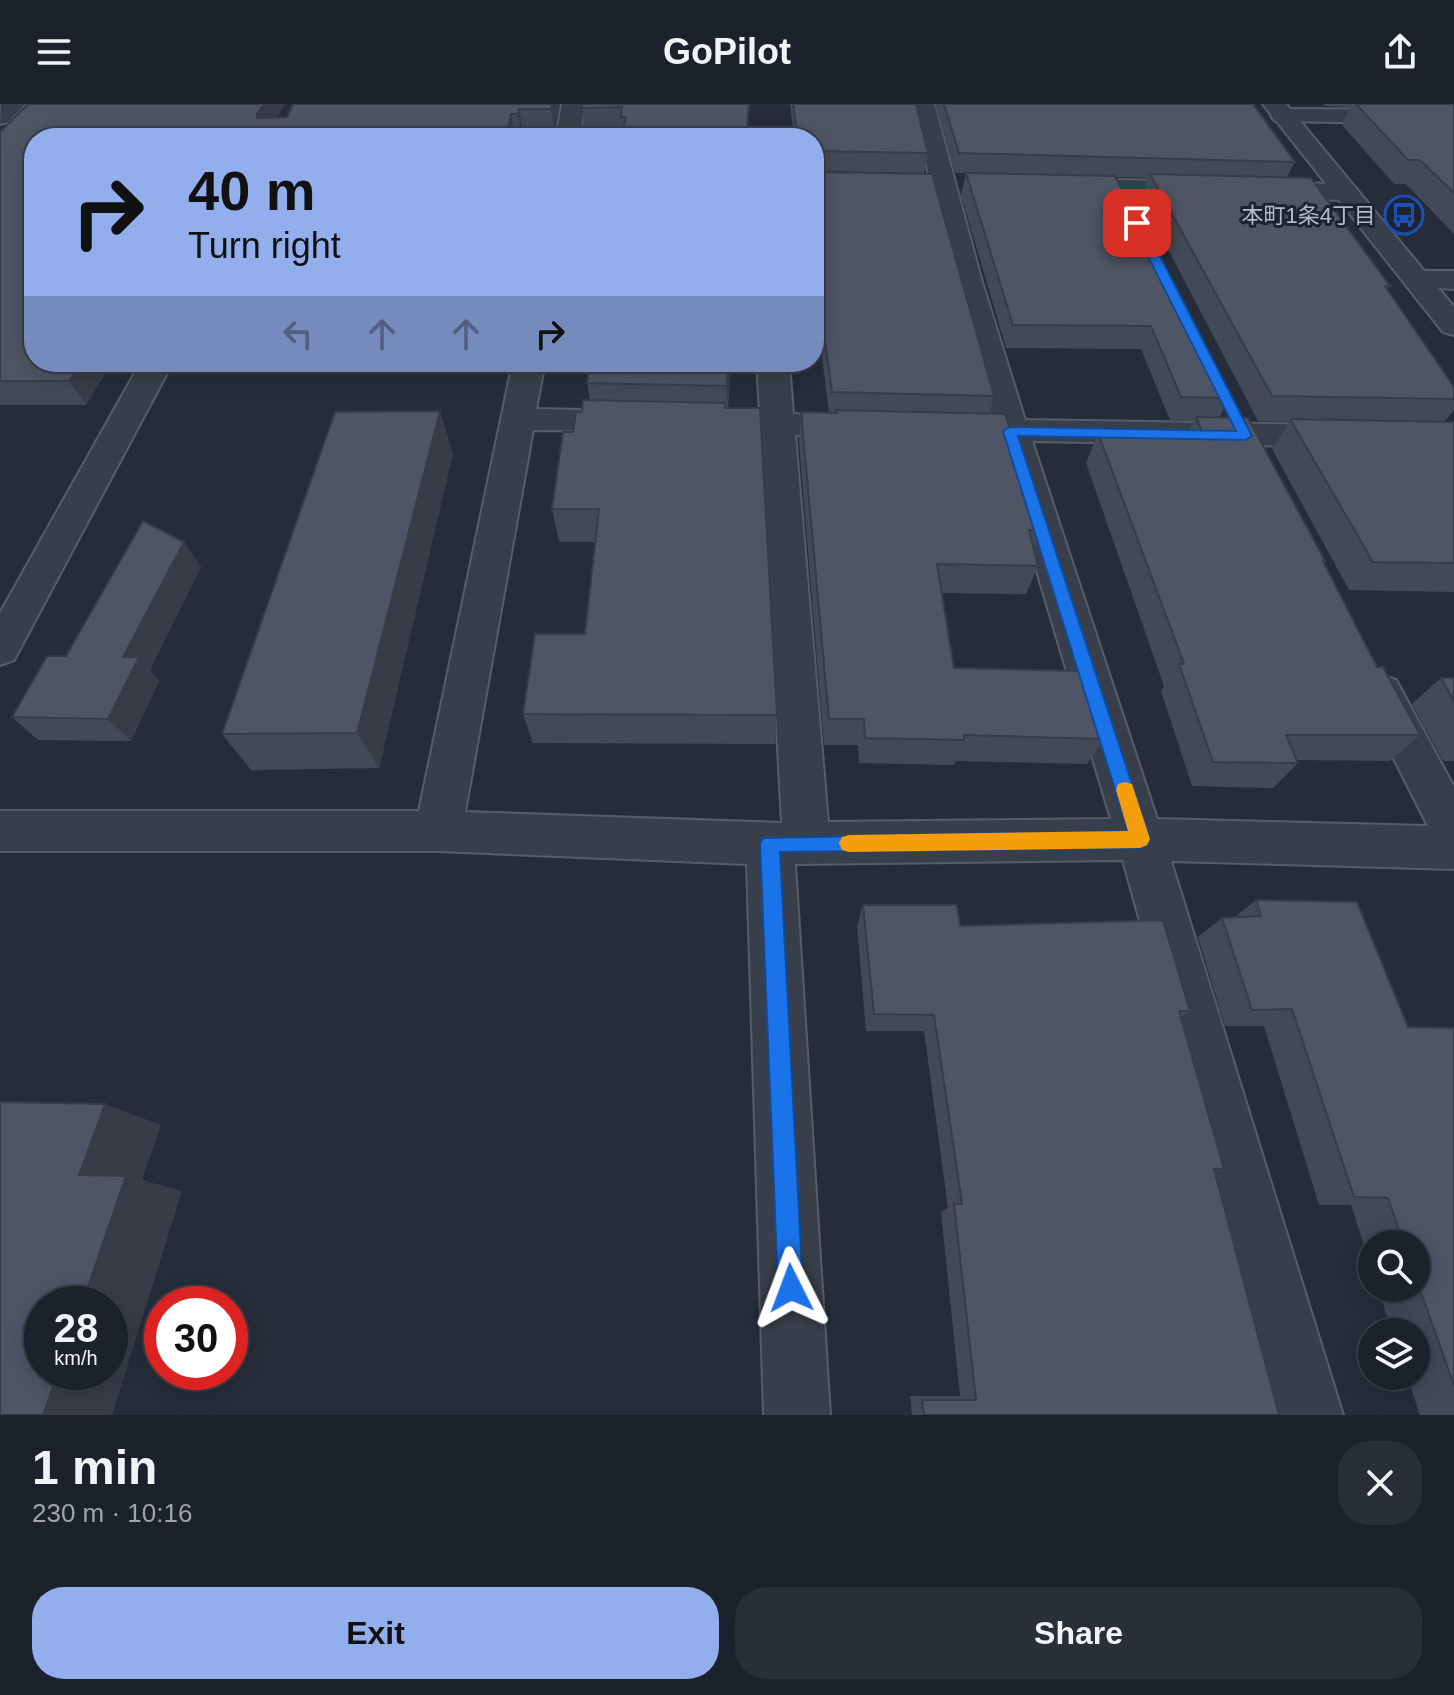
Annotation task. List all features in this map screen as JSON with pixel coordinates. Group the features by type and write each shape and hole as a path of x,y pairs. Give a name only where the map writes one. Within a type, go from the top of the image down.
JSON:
{"street":[{"path":"0,117 14,104"},
{"path":"569,128 573,104"},
{"path":"923,104 940,183 1010,431 1140,839 1310,1415"},
{"path":"1278,110 1454,117"},
{"path":"1278,110 1454,326"},
{"path":"1045,186 1345,192"},
{"path":"1120,189 1138,224"},
{"path":"1417,280 1454,280"},
{"path":"0,649 152,372"},
{"path":"438,831 527,372"},
{"path":"773,372 788,844 797,1415"},
{"path":"520,419 885,427"},
{"path":"948,429 1454,438"},
{"path":"1362,657 1454,832"},
{"path":"0,831 438,831 788,844 1140,839 1454,848"}],"building":[{"path":"28,104 264,104 257,118 287,117 293,104 552,104 551,109 519,109 518,114 511,114 508,128 24,128 24,372 75,372 69,381 0,381 0,132"},
{"path":"582,104 749,104 747,128 623,128 626,117 621,117 622,107 581,108"},
{"path":"793,104 916,104 928,153 824,151 824,128 797,128"},
{"path":"944,104 1253,104 1295,162 959,153"},
{"path":"1356,104 1454,104 1454,193 1420,160 1408,160"},
{"path":"824,172 932,174 994,396 832,392 824,333"},
{"path":"966,173 1115,176 1229,398 1181,397 1151,326 1013,325"},
{"path":"1150,174 1311,178 1390,286 1385,286 1454,387 1454,399 1272,396"},
{"path":"589,372 728,372 727,386 587,383"},
{"path":"583,400 725,403 725,408 760,408 777,715 523,714 535,634 585,634 599,509 552,509 563,432 573,432 576,412 582,412"},
{"path":"836,410 1005,414 1042,530 1029,530 1038,566 937,564 954,668 1086,671 1103,739 964,735 964,740 865,738 864,719 829,719 801,412 837,413"},
{"path":"440,411 357,733 222,734 335,412"},
{"path":"1196,417 1248,418 1325,561 1377,667 1383,667 1420,735 1286,735 1298,763 1213,762 1179,664 1184,664 1098,433 1203,434"},
{"path":"1290,419 1454,422 1454,563 1373,562"},
{"path":"143,521 184,542 123,657 139,657 108,719 12,717 47,656 66,656"},
{"path":"1441,678 1454,678 1454,701"},
{"path":"1256,900 1357,902 1408,1027 1454,1028 1454,1386 1424,1302 1430,1302 1430,1230 1399,1230 1388,1198 1354,1197 1292,1009 1252,1010 1222,918 1261,916"},
{"path":"863,905 957,905 960,926 1163,920 1190,1011 1179,1011 1224,1169 1214,1169 1279,1415 924,1415 922,1400 976,1400 954,1204 962,1204 934,1015 874,1014"},
{"path":"0,1102 105,1104 79,1175 126,1176 88,1286 24,1286 24,1390 52,1390 43,1415 0,1415"}],"slow traffic":[{"path":"849,843 1140,839 1125,790"}],"place":[{"name":"本町1条4丁目","path":"1404,215"}],"route":[{"path":"791,1288 770,844 1140,839 1010,431 1245,436 1137,223"}]}
